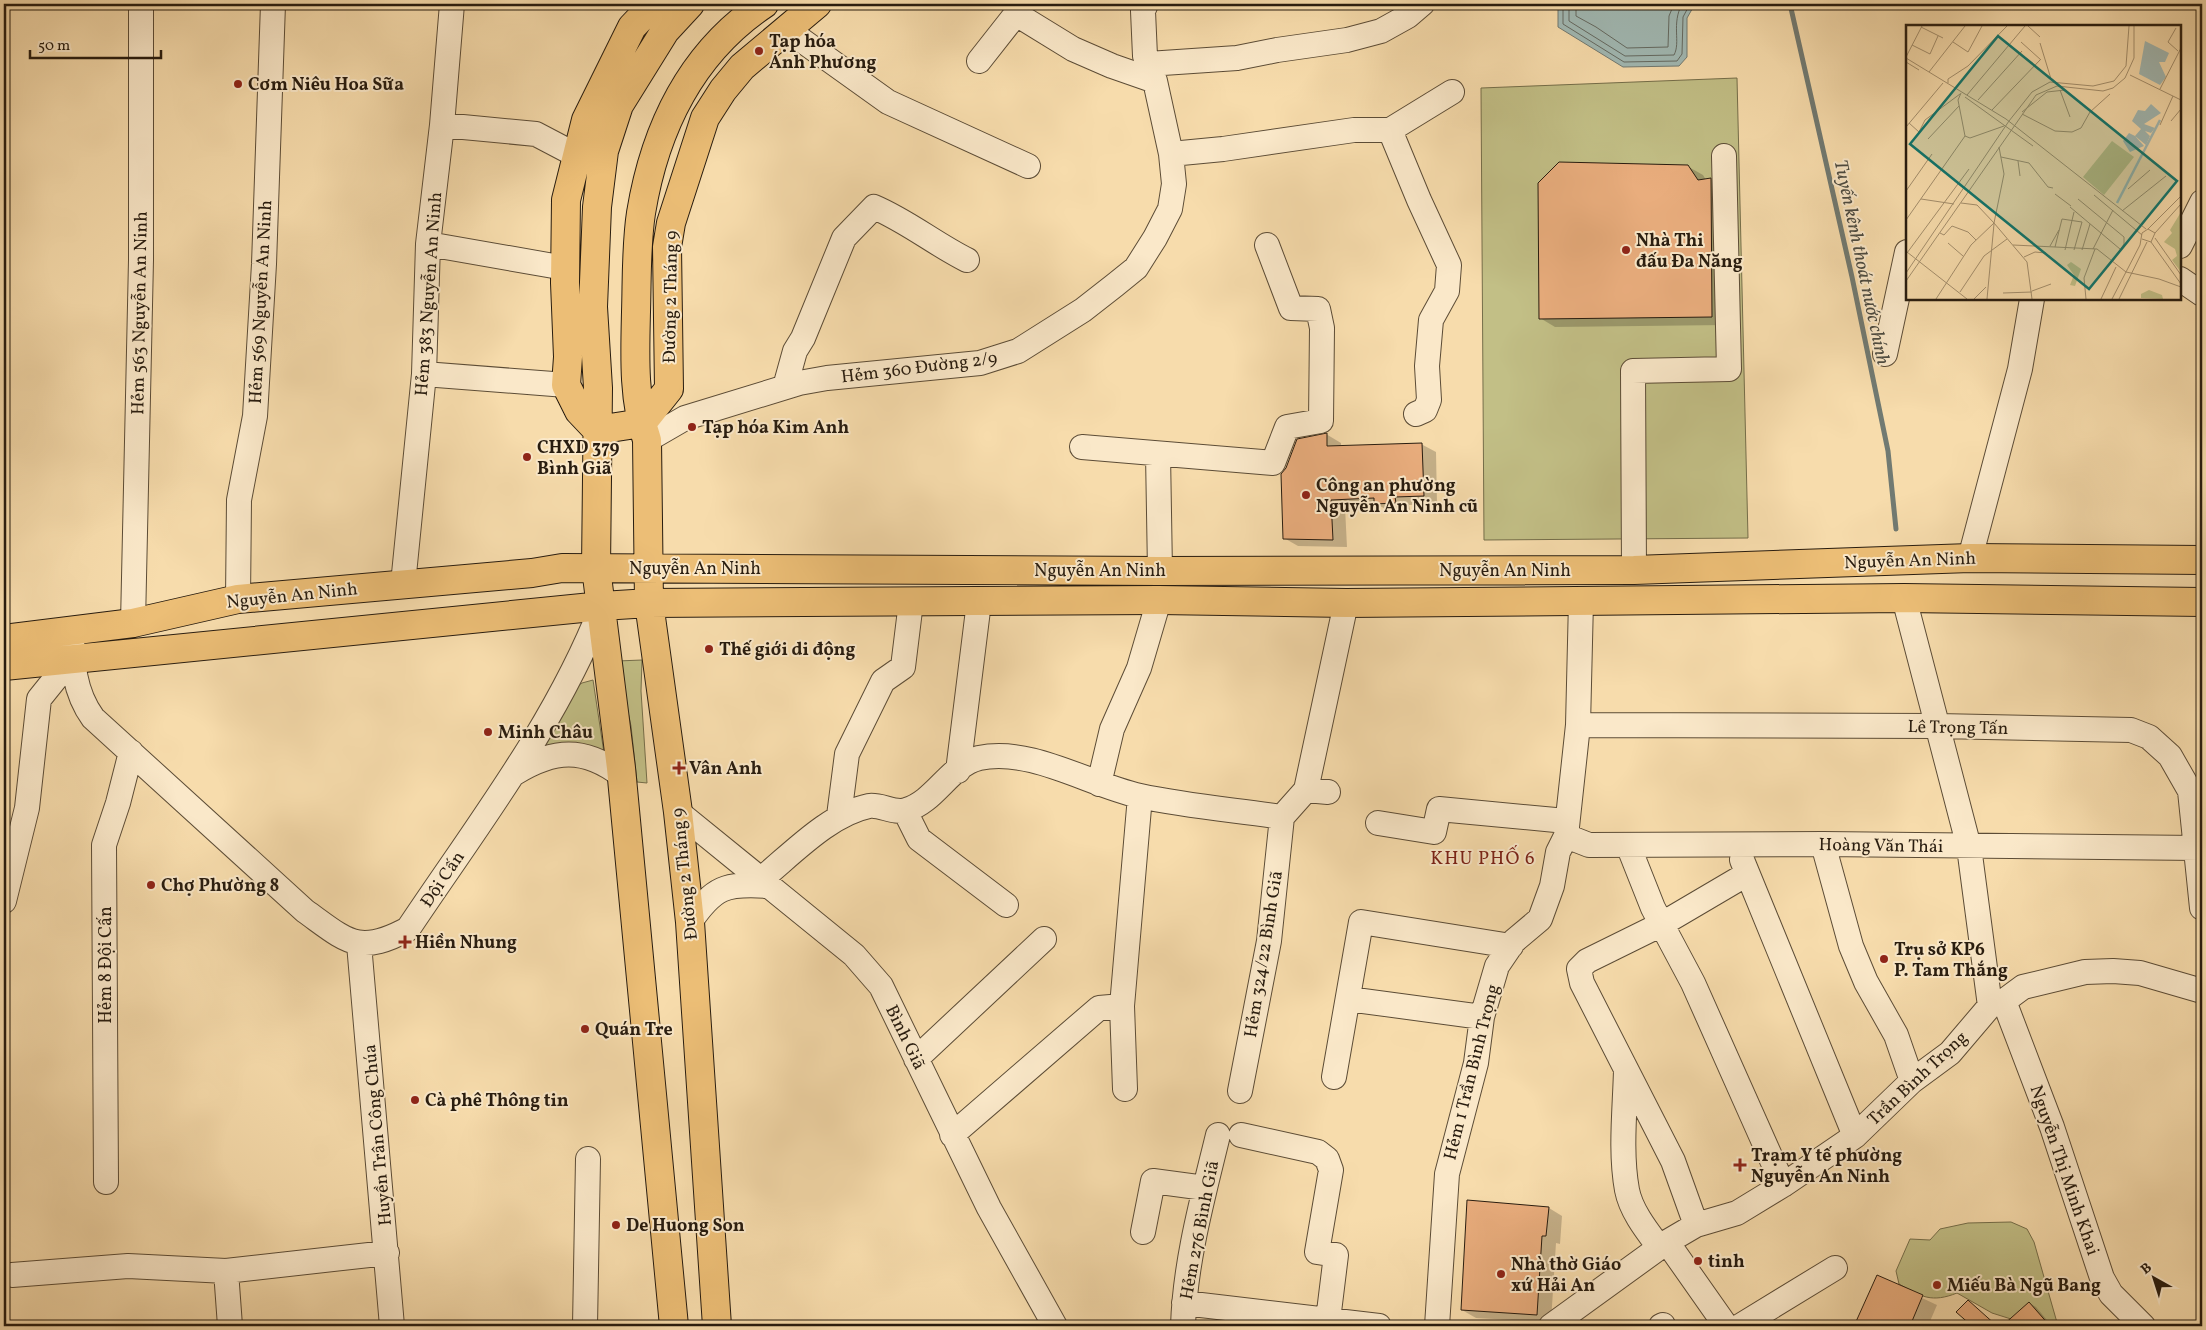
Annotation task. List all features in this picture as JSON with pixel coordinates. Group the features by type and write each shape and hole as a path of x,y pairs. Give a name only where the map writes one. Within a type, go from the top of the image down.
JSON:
{"main road":[{"path":"644,432 597,430 579,411 566,386 568,357 565,268 566,200 586,120 612,64 632,27 654,4"},
{"path":"674,1326 621,775 596,568 598,388 593,306 597,207 604,151 619,105 665,31 690,4"},
{"name":"Đường 2 Tháng 9","path":"717,1326 690,922 678,812 649,604 644,432 635,356 637,278 641,214 652,165 666,120 686,84 714,49 745,17 764,4"},
{"name":"Đường 2 Tháng 9","path":"644,432 669,389 667,246 671,223 705,118 723,90 742,68 786,28 817,4"},
{"name":"Nguyễn An Ninh","path":"4,639 133,623 238,598 532,573 562,568 1160,571 1634,570 1970,558 2202,560"},
{"path":"1634,570 1635,601"},
{"name":"Nguyễn An Ninh","path":"4,666 602,606 649,604 1159,600 1346,603 1904,598 2202,602"}],"street":[{"name":"Hẻm 563 Nguyễn An Ninh","path":"133,623 141,260 141,4"},
{"name":"Hẻm 569 Nguyễn An Ninh","path":"238,598 239,500 255,416 263,274 273,4"},
{"name":"Hẻm 383 Nguyễn An Ninh","path":"403,584 424,374 428,244 442,125 452,4"},
{"name":"Hẻm 360 Đường 2/9","path":"644,432 785,387 827,378 980,363 1018,351 1083,310 1136,268 1170,209 1174,184 1171,154 1152,72 1145,56 1143,11 1146,4"},
{"path":"979,61 1016,14 1073,49 1112,66 1152,72 1277,50 1348,40 1381,31 1408,16 1422,4"},
{"path":"786,28 888,102 1028,166"},
{"path":"1171,154 1224,149 1354,130 1390,130 1452,92"},
{"path":"442,125 536,134 576,155"},
{"path":"1390,130 1449,265 1447,291 1431,320 1428,336 1429,400 1425,410 1416,414"},
{"path":"1634,570 1633,371 1729,369 1724,156"},
{"path":"2181,244 2202,202"},
{"path":"785,387 795,351 803,338 844,238 874,206 897,216 937,245 967,260"},
{"path":"428,244 565,268"},
{"path":"1082,447 1274,463 1287,427 1321,422 1322,328 1318,309 1291,308 1267,245"},
{"path":"1885,354 1906,257"},
{"path":"2181,280 2202,294"},
{"path":"1970,558 2020,369 2032,300"},
{"path":"424,374 566,386"},
{"path":"1158,454 1160,571"},
{"name":"Nguyễn Thị Minh Khai","path":"1904,598 1969,847 1997,1004 2052,1126 2102,1278 2111,1294 2143,1326"},
{"path":"1099,784 1112,729 1139,668 1159,600"},
{"name":"Hẻm 1 Trần Bình Trọng","path":"1437,1326 1447,1174 1476,1063 1482,1017 1497,966 1511,946 1540,919 1552,886 1558,852 1566,829 1578,725 1581,601"},
{"path":"839,816 847,754 883,681 903,667 911,602"},
{"path":"958,771 979,602"},
{"path":"690,922 705,900 723,888 743,884 764,883 839,816 870,806 905,811 931,797 958,771 976,759 995,756 1044,763 1099,784 1140,796 1282,817 1317,791 1346,603"},
{"name":"Đội Cấn","path":"359,944 386,941 408,929 515,773 567,686 586,648 602,606"},
{"path":"72,630 72,658 78,690 87,710 93,718 305,911 336,933 359,944"},
{"path":"4,901 27,808 39,699 72,658"},
{"name":"Lê Trọng Tấn","path":"1578,725 1938,726 2131,730 2149,737 2170,756 2190,791 2198,848 2202,908"},
{"name":"Hẻm 8 Đội Cấn","path":"106,1182 104,845 118,804 131,752"},
{"path":"515,773 537,760 555,755 578,754 605,762 621,775"},
{"path":"1125,1089 1122,1006 1140,796"},
{"name":"Hoàng Văn Thái","path":"1378,823 1434,832 1439,809 1566,829 1589,845 1823,844 2198,848"},
{"path":"905,811 920,839 1006,905"},
{"name":"Bình Giã","path":"678,812 854,955 881,986 989,1208 1055,1326"},
{"name":"Hẻm 324/22 Bình Giã","path":"1240,1091 1269,941 1282,817"},
{"path":"1736,844 1855,1136"},
{"path":"1823,844 1851,946 1866,982 1896,1035 1912,1081"},
{"path":"1628,845 1662,924 1694,983 1783,1185"},
{"path":"1696,1225 1673,1161 1582,983 1579,969 1587,961 1662,924 1747,874"},
{"path":"1334,1077 1361,922 1511,946"},
{"path":"916,1060 1044,939"},
{"name":"Huyền Trân Công Chúa","path":"359,944 392,1326"},
{"name":"Trần Bình Trọng","path":"1551,1326 1663,1244 1696,1225 1738,1213 1855,1136 1912,1081 1950,1052 1997,1004 2023,987 2085,972 2113,971 2140,974 2202,991"},
{"path":"1348,999 1482,1017"},
{"path":"952,1135 1099,1008 1122,1006"},
{"path":"1626,1066 1625,1167 1627,1192 1636,1213 1663,1244 1726,1326"},
{"name":"Hẻm 276 Bình Giã","path":"1184,1315 1192,1250 1205,1188 1230,1135 1318,1152 1327,1159 1331,1170 1317,1252 1336,1255 1328,1320"},
{"path":"585,1326 588,1159"},
{"path":"1143,1232 1153,1181 1205,1188"},
{"path":"12,1274 128,1266 226,1271 387,1253"},
{"path":"1740,1326 1835,1268"},
{"path":"226,1271 230,1326"},
{"path":"1184,1315 1328,1320 1379,1326"}],"shaded area":[{"path":"1737,78 1748,538 1484,540 1481,88"},
{"path":"642,660 641,691 647,783 637,782 631,726 617,661"},
{"path":"593,680 604,753 535,752 576,687"},
{"path":"2011,1222 2027,1229 2034,1242 2058,1326 2013,1326 2011,1319 1992,1313 1957,1293 1933,1298 1920,1295 1899,1284 1896,1271 1910,1239 1930,1240 1940,1229 1968,1223"}],"water":[{"path":"1558,4 1695,4 1687,18 1687,57 1679,66 1623,67 1558,27"}],"building":[{"name":"Nhà Thi đấu Đa Năng","path":"1559,162 1688,165 1698,180 1711,178 1712,317 1539,319 1538,183"},
{"path":"1327,433 1327,446 1422,443 1424,496 1395,497 1396,503 1374,504 1374,498 1331,500 1333,540 1283,539 1281,474 1286,468 1297,439"},
{"name":"Nhà thờ Giáo xứ Hải An","path":"1467,1200 1549,1207 1546,1236 1542,1236 1537,1315 1461,1310"},
{"path":"1877,1275 1923,1295 1910,1326 1854,1326"},
{"path":"1968,1300 1997,1326 1972,1326 1956,1312"},
{"path":"2029,1302 2050,1326 2002,1326"}],"waterway":[{"name":"Tuyến kênh thoát nước chính","path":"1790,4 1852,277 1888,451 1896,529"}],"place":[{"name":"Tạp hóa Ánh Phương","path":"759,51"},
{"name":"Cơm Niêu Hoa Sữa","path":"238,84"},
{"name":"Nhà Thi đấu Đa Năng","path":"1626,250"},
{"name":"Tạp hóa Kim Anh","path":"692,427"},
{"name":"CHXD 379 Bình Giã","path":"527,457"},
{"name":"Công an phường Nguyễn An Ninh cũ","path":"1306,495"},
{"name":"Thế giới di động","path":"709,649"},
{"name":"Minh Châu","path":"488,732"},
{"name":"Vân Anh","path":"679,768"},
{"name":"Chợ Phường 8","path":"151,885"},
{"name":"Hiền Nhung","path":"405,942"},
{"name":"Trụ sở KP6 P. Tam Thắng","path":"1884,959"},
{"name":"Quán Tre","path":"585,1029"},
{"name":"Cà phê Thông tin","path":"415,1100"},
{"name":"Trạm Y tế phường Nguyễn An Ninh","path":"1740,1165"},
{"name":"De Huong Son","path":"616,1225"},
{"name":"tinh","path":"1698,1261"},
{"name":"Nhà thờ Giáo xứ Hải An","path":"1501,1274"},
{"name":"Miếu Bà Ngũ Bang","path":"1937,1285"}],"district":[{"name":"KHU PHỐ 6","path":"1483,857"}]}
